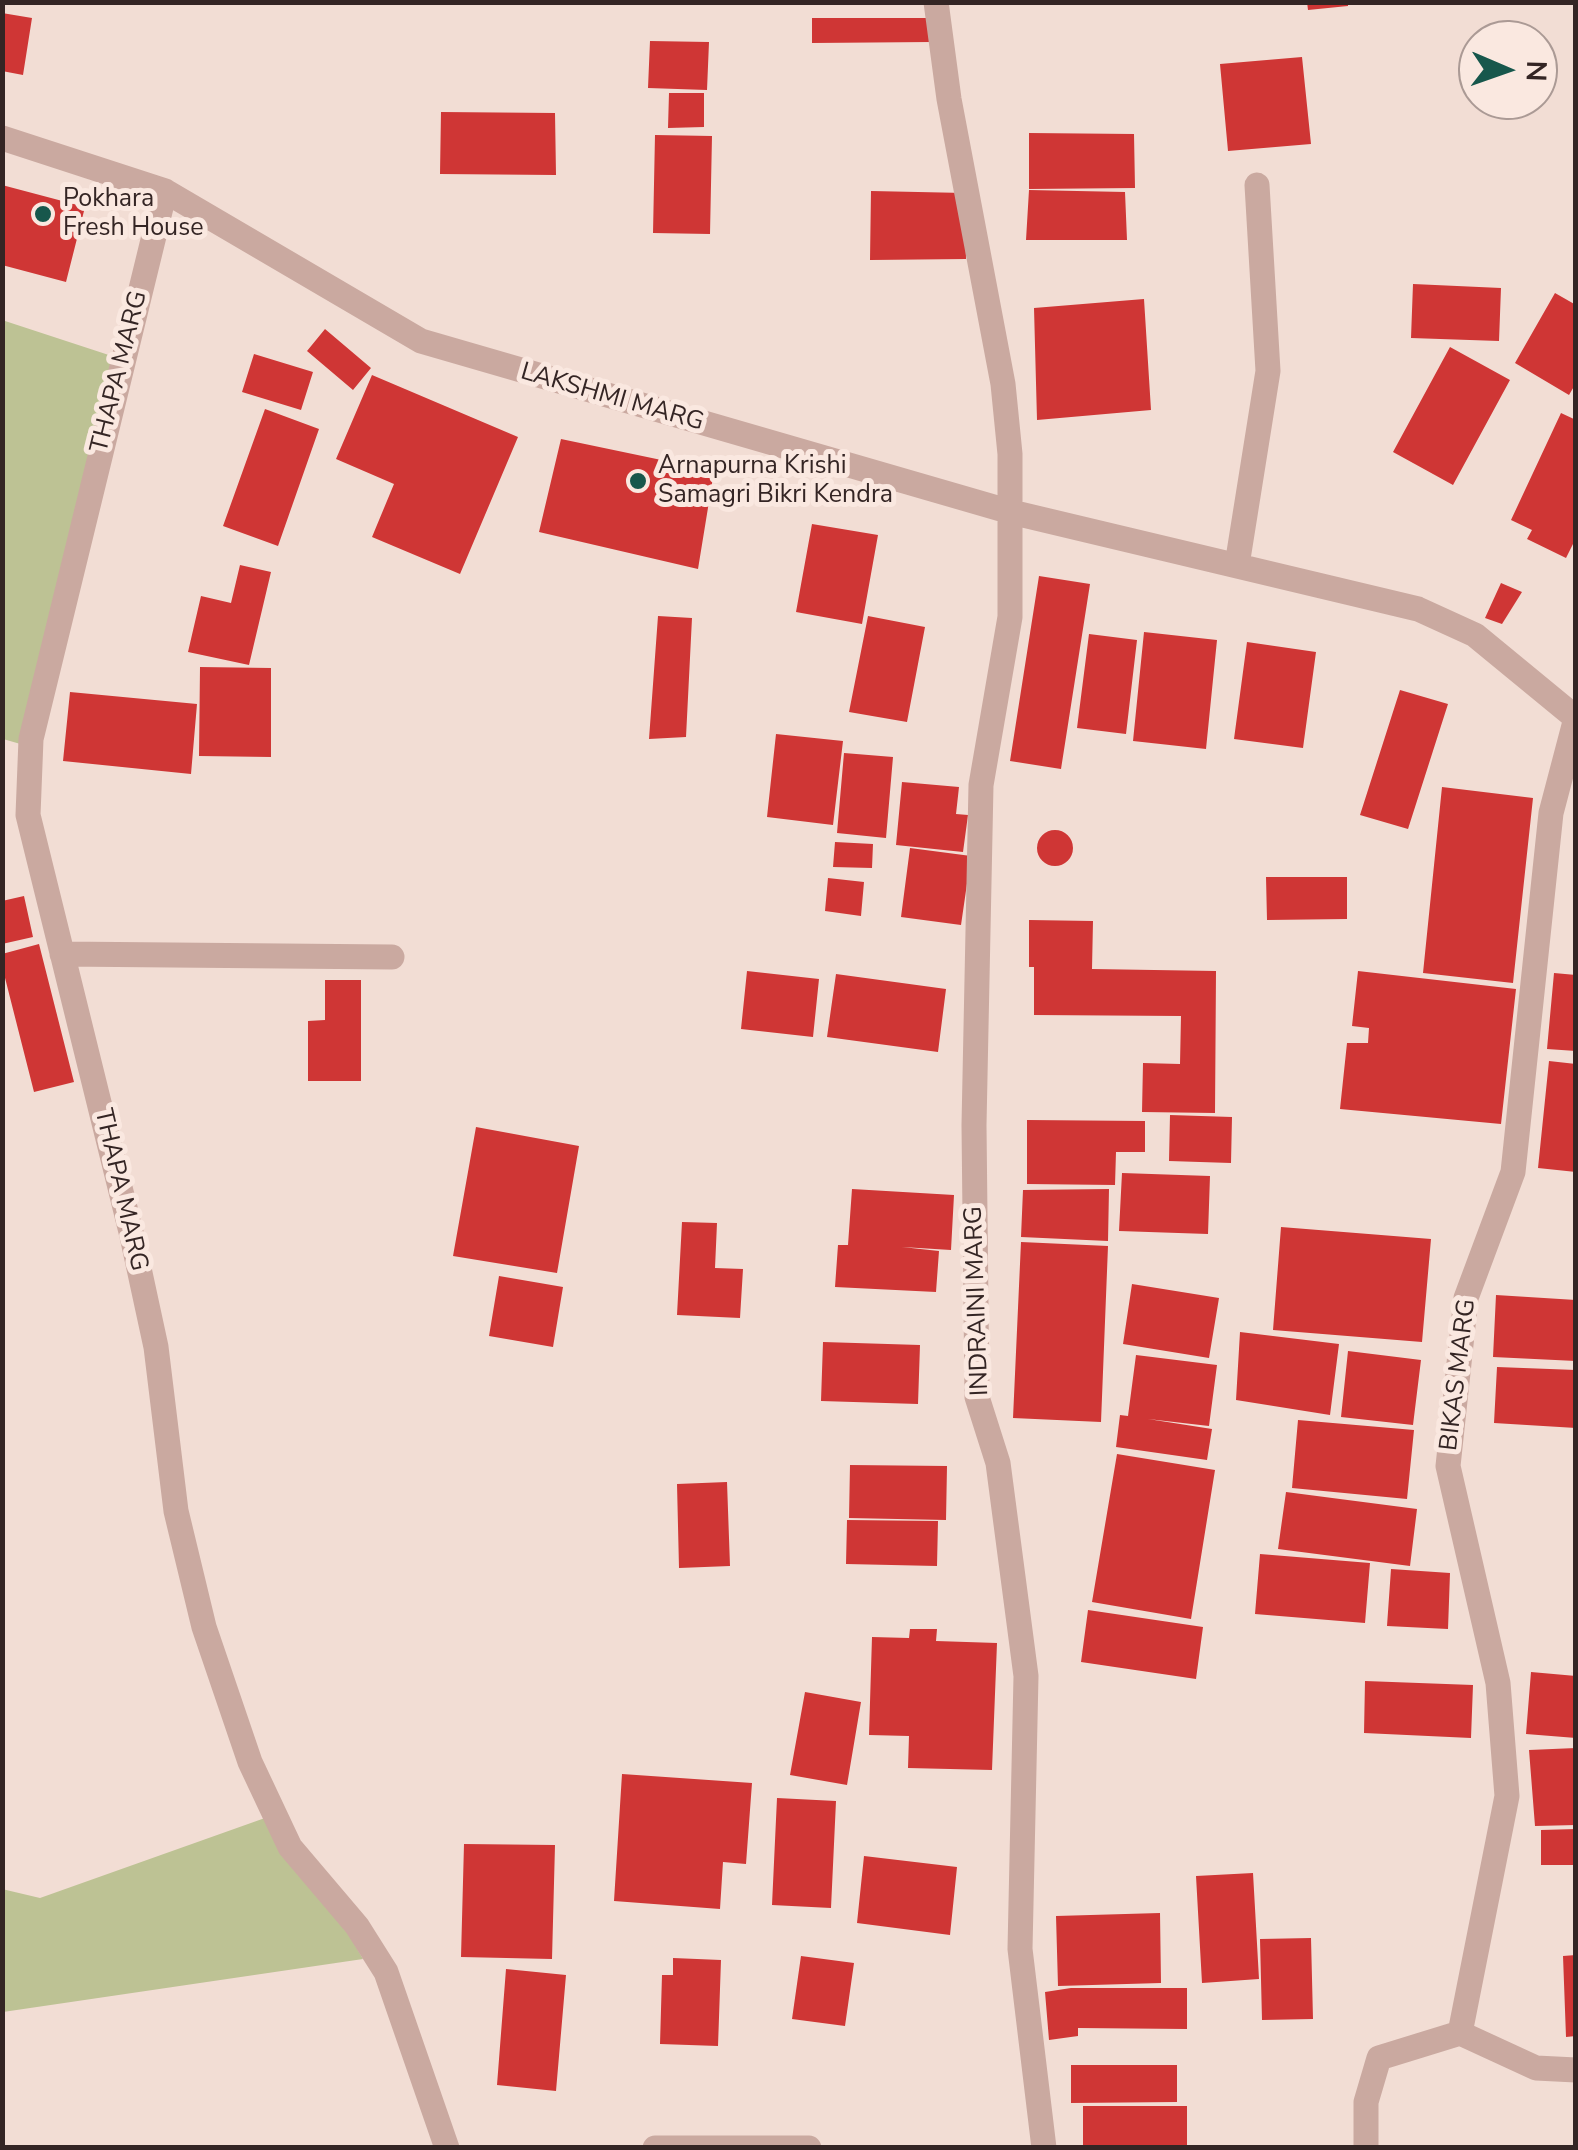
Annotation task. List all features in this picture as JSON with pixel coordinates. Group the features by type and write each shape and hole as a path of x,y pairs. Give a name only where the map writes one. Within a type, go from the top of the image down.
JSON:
{"street":[{"name":"INDRAINI MARG","path":"936,2 949,99 1003,384 1010,454 1010,617 981,785 974,1125 977,1397 998,1463 1026,1676 1020,1950 1044,2148"},
{"name":"LAKSHMI MARG","path":"2,138 165,192 422,342 1011,512 1418,610 1475,636 1576,718"},
{"path":"1237,566 1268,371 1257,185"},
{"name":"THAPA MARG","path":"165,192 31,739 28,815 156,1347 176,1511 204,1627 250,1762 290,1847 357,1926 386,1972 447,2148"},
{"name":"BIKAS MARG","path":"1460,2033 1508,1796 1498,1683 1448,1466 1466,1298 1513,1172 1551,812 1576,718"},
{"path":"62,954 392,957"},
{"path":"1366,2148 1366,2102 1379,2058 1460,2033 1536,2068 1576,2070"},
{"path":"655,2148 809,2148"}],"green space":[{"path":"2,320 121,359 24,745 3,739"},
{"path":"279,1813 363,1959 3,2012 2,1889 40,1898"}],"building":[{"path":"1307,2 1348,2 1348,6 1308,10"},
{"path":"2,13 32,18 23,75 2,71"},
{"path":"812,18 931,18 931,42 812,43"},
{"path":"650,41 709,42 707,90 648,88"},
{"path":"1302,57 1311,144 1228,151 1220,64"},
{"path":"669,93 704,93 704,127 668,128"},
{"path":"441,112 555,113 556,175 440,174"},
{"path":"1029,133 1134,134 1135,188 1029,189"},
{"path":"655,135 712,136 710,234 653,233"},
{"path":"2,185 85,207 66,282 2,265"},
{"path":"1029,190 1125,192 1127,240 1026,240"},
{"path":"871,191 965,193 966,259 870,260"},
{"path":"1413,284 1501,288 1499,341 1411,338"},
{"path":"1555,293 1576,305 1576,383 1569,395 1515,363"},
{"path":"1144,299 1151,410 1037,420 1034,308"},
{"path":"325,329 371,368 353,390 307,351"},
{"path":"1450,347 1510,380 1453,485 1393,452"},
{"path":"254,354 313,372 301,410 242,392"},
{"path":"372,375 518,437 460,574 372,537 394,484 336,459"},
{"path":"265,409 319,429 278,546 223,526"},
{"path":"1561,413 1576,420 1576,538 1566,558 1527,539 1532,530 1511,520"},
{"path":"561,439 714,471 698,569 539,532"},
{"path":"812,524 878,535 862,624 796,612"},
{"path":"240,565 271,572 249,665 188,652 201,596 231,603"},
{"path":"1039,576 1090,584 1061,769 1010,761"},
{"path":"1501,583 1522,592 1502,624 1485,618"},
{"path":"658,616 692,618 686,737 649,739"},
{"path":"868,616 925,627 907,722 849,712"},
{"path":"1144,632 1217,640 1206,749 1133,741"},
{"path":"1089,634 1137,640 1126,734 1077,728"},
{"path":"1247,642 1316,652 1303,748 1234,739"},
{"path":"200,667 271,668 271,757 199,756"},
{"path":"1400,690 1448,704 1408,829 1360,815"},
{"path":"70,692 197,704 191,774 63,761"},
{"path":"776,734 843,741 833,825 767,817"},
{"path":"844,753 893,757 886,838 837,833"},
{"path":"902,782 959,787 956,814 968,815 963,852 896,845"},
{"path":"1442,787 1533,798 1513,983 1423,973"},
{"path":"1055,830 1067,836 1073,848 1067,860 1055,866 1043,860 1037,848 1043,836"},
{"path":"835,842 873,844 872,868 833,867"},
{"path":"910,848 971,856 961,925 901,917"},
{"path":"1266,877 1347,877 1347,919 1267,920"},
{"path":"828,878 864,882 861,916 825,911"},
{"path":"24,896 33,937 2,944 2,901"},
{"path":"1029,920 1093,921 1092,969 1216,971 1215,1113 1142,1112 1143,1063 1180,1064 1181,1016 1034,1015"},
{"path":"39,944 74,1082 34,1092 2,954"},
{"path":"747,971 819,979 813,1037 741,1029"},
{"path":"1358,971 1516,989 1501,1124 1340,1109 1347,1043 1368,1043 1369,1028 1352,1026"},
{"path":"1554,973 1576,975 1576,1051 1547,1049"},
{"path":"836,974 946,989 938,1052 827,1037"},
{"path":"325,980 361,980 361,1081 308,1081 308,1021 325,1020"},
{"path":"1549,1061 1576,1064 1576,1172 1538,1168"},
{"path":"1170,1115 1232,1117 1231,1163 1169,1161"},
{"path":"1027,1120 1145,1121 1145,1152 1116,1152 1115,1185 1027,1184"},
{"path":"476,1127 579,1146 557,1273 453,1256"},
{"path":"1122,1173 1210,1176 1208,1234 1119,1231"},
{"path":"852,1189 954,1195 951,1250 902,1247 939,1251 936,1292 835,1287 838,1245 848,1245"},
{"path":"1109,1189 1108,1241 1021,1237 1023,1190"},
{"path":"682,1222 717,1223 715,1268 743,1269 740,1318 677,1315"},
{"path":"1281,1227 1431,1239 1422,1342 1273,1330"},
{"path":"1021,1242 1108,1246 1101,1422 1013,1418"},
{"path":"499,1276 563,1287 553,1347 489,1336"},
{"path":"1132,1284 1219,1298 1209,1358 1123,1344"},
{"path":"1496,1295 1576,1300 1576,1361 1493,1357"},
{"path":"1240,1332 1339,1344 1330,1415 1236,1400"},
{"path":"823,1342 920,1345 918,1404 821,1401"},
{"path":"1348,1351 1421,1360 1413,1425 1341,1417"},
{"path":"1136,1355 1217,1365 1209,1426 1148,1419 1212,1429 1207,1460 1116,1447 1120,1415 1128,1416"},
{"path":"1497,1367 1576,1370 1576,1428 1494,1423"},
{"path":"1298,1420 1414,1430 1407,1499 1292,1488"},
{"path":"1117,1454 1215,1470 1191,1619 1092,1602"},
{"path":"850,1465 947,1466 946,1520 849,1518"},
{"path":"727,1482 730,1566 679,1568 677,1484"},
{"path":"1286,1492 1417,1509 1410,1566 1278,1549"},
{"path":"847,1520 938,1521 937,1566 846,1564"},
{"path":"1260,1554 1370,1563 1365,1623 1255,1614"},
{"path":"1391,1569 1450,1573 1448,1629 1387,1626"},
{"path":"1088,1610 1203,1627 1196,1679 1081,1662"},
{"path":"910,1629 937,1629 936,1641 997,1643 992,1770 908,1768 909,1736 869,1735 872,1637 909,1638"},
{"path":"1531,1672 1576,1676 1576,1738 1526,1734"},
{"path":"1365,1681 1473,1685 1471,1738 1364,1733"},
{"path":"805,1692 861,1702 847,1785 790,1775"},
{"path":"1576,1748 1576,1825 1535,1826 1529,1750"},
{"path":"622,1774 752,1783 746,1864 723,1862 720,1909 614,1901"},
{"path":"777,1798 836,1801 831,1908 772,1905"},
{"path":"1576,1829 1576,1865 1541,1865 1541,1830"},
{"path":"464,1844 555,1845 552,1959 461,1957"},
{"path":"864,1856 957,1867 950,1935 857,1923"},
{"path":"1253,1873 1259,1979 1202,1983 1196,1876"},
{"path":"1160,1913 1161,1983 1058,1986 1056,1916"},
{"path":"1311,1938 1313,2019 1262,2020 1260,1939"},
{"path":"1576,1955 1576,2036 1566,2037 1563,1956"},
{"path":"801,1956 854,1963 845,2026 792,2019"},
{"path":"673,1958 721,1960 718,2046 660,2044 662,1975 673,1975"},
{"path":"506,1969 566,1975 556,2091 497,2085"},
{"path":"1071,1988 1187,1988 1187,2029 1078,2028 1078,2036 1049,2040 1045,1992"},
{"path":"1071,2065 1177,2065 1177,2102 1071,2103"},
{"path":"1083,2106 1187,2106 1187,2148 1083,2148"}],"place":[{"name":"Pokhara Fresh House","path":"43,214"},
{"name":"Arnapurna Krishi Samagri Bikri Kendra","path":"638,481"}]}
